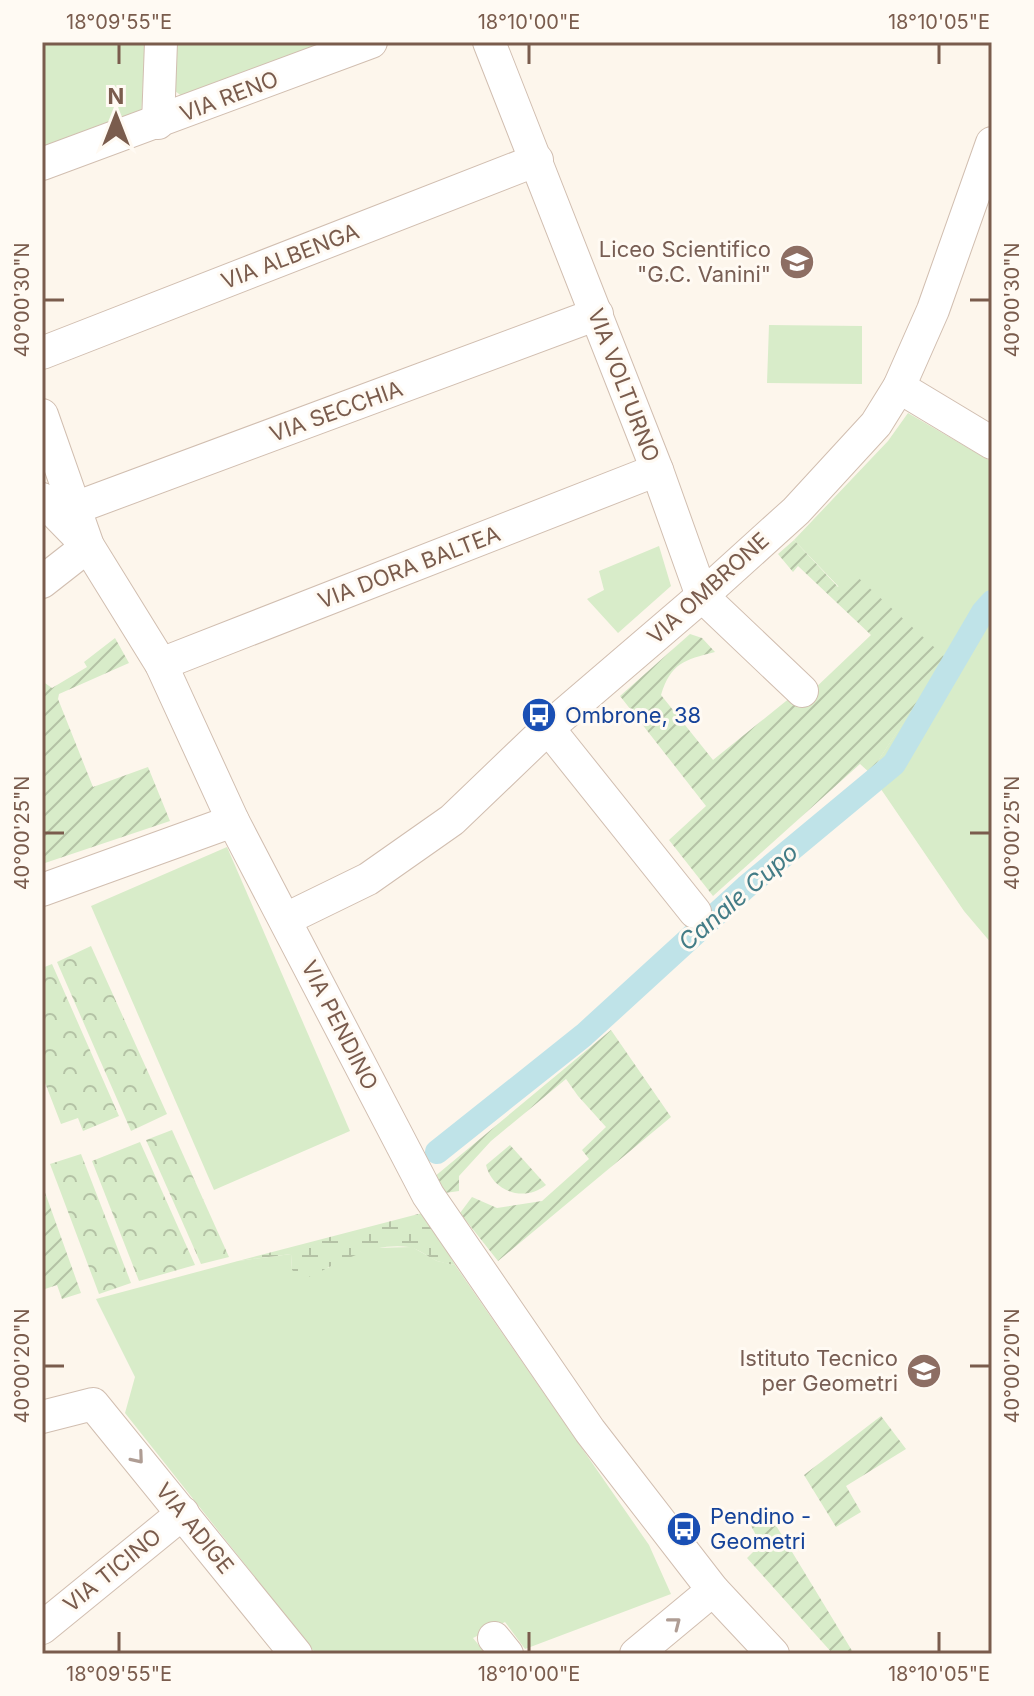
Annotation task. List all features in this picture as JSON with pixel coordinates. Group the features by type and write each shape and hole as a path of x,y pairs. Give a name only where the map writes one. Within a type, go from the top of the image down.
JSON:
{"street":[{"path":"158,123 161,42"},
{"name":"VIA RENO","path":"42,164 371,42"},
{"name":"VIA VOLTURNO","path":"489,42 657,470 702,596"},
{"name":"VIA OMBRONE","path":"286,919 368,879 452,820 548,728 796,511 876,424 899,387 933,310 992,143"},
{"name":"VIA ALBENGA","path":"42,353 537,160"},
{"name":"VIA SECCHIA","path":"75,508 597,314"},
{"path":"899,387 992,443"},
{"name":"VIA PENDINO","path":"42,416 88,546 161,664 233,821 436,1208 590,1431 713,1590 773,1654"},
{"name":"VIA DORA BALTEA","path":"161,664 657,470"},
{"path":"42,499 88,546 42,582"},
{"path":"702,596 802,691"},
{"path":"548,728 695,912"},
{"path":"42,890 233,821"},
{"name":"VIA ADIGE","path":"42,1417 93,1404 296,1654"},
{"name":"VIA TICINO","path":"42,1628 183,1513"},
{"path":"636,1654 713,1590"},
{"name":"VIA PENDINO","path":"713,1590 745,1654"},
{"path":"42,1642 52,1654"}],"green space":[{"path":"42,42 145,42 141,119 42,155"},
{"path":"175,42 334,42 183,97 175,91"},
{"path":"769,325 862,326 862,384 767,383"},
{"path":"908,413 992,462 992,944 964,911 870,773 945,658 852,573 839,587 794,540 888,441"},
{"path":"794,540 838,587 852,572 946,658 870,773 860,764 713,896 669,840 706,806 620,696 690,634 702,638 715,652 680,664 669,676 661,695 713,760 791,697 811,692 871,635 798,566 793,572 778,554"},
{"path":"659,546 671,586 618,633 587,599 604,590 599,571"},
{"path":"115,638 129,663 59,694 58,699 93,787 148,767 170,821 42,864 42,681 52,688 87,667 84,662"},
{"path":"227,847 350,1131 214,1190 91,906"},
{"path":"91,946 167,1114 131,1131 57,962"},
{"path":"52,964 119,1116 83,1131 78,1118 61,1124 42,1075 42,968"},
{"path":"611,1030 671,1117 498,1261 460,1213 472,1197 497,1208 542,1201 589,1159 582,1150 606,1127 566,1079 491,1141 459,1176 459,1191 445,1193 434,1177"},
{"path":"172,1130 229,1257 201,1264 146,1140"},
{"path":"140,1142 195,1265 139,1281 92,1161"},
{"path":"510,1145 546,1185 528,1193 519,1193 510,1192 495,1182 486,1165"},
{"path":"81,1154 131,1283 99,1294 50,1164"},
{"path":"42,1184 81,1293 62,1299 57,1285 42,1290"},
{"path":"426,1212 455,1265 437,1261 413,1248 394,1246 367,1251 304,1279 292,1270 291,1254 238,1261"},
{"path":"412,1247 437,1261 455,1265 649,1545 671,1594 525,1649 505,1622 473,1638 486,1654 316,1654 125,1413 135,1377 96,1299 238,1261 291,1254 292,1270 328,1268 341,1259 373,1248"},
{"path":"881,1416 906,1449 846,1486 861,1512 836,1527 804,1475"},
{"path":"766,1509 854,1654 833,1654 747,1558 759,1541 748,1520"}],"waterway":[{"name":"Canale Cupo","path":"437,1152 584,1035 746,887 894,764 983,612 992,602"}],"place":[{"name":"Liceo Scientifico \"G.C. Vanini\"","path":"797,262"},
{"name":"Ombrone, 38","path":"539,715"},
{"name":"Istituto Tecnico per Geometri","path":"924,1371"},
{"name":"Pendino - Geometri","path":"684,1529"}]}
